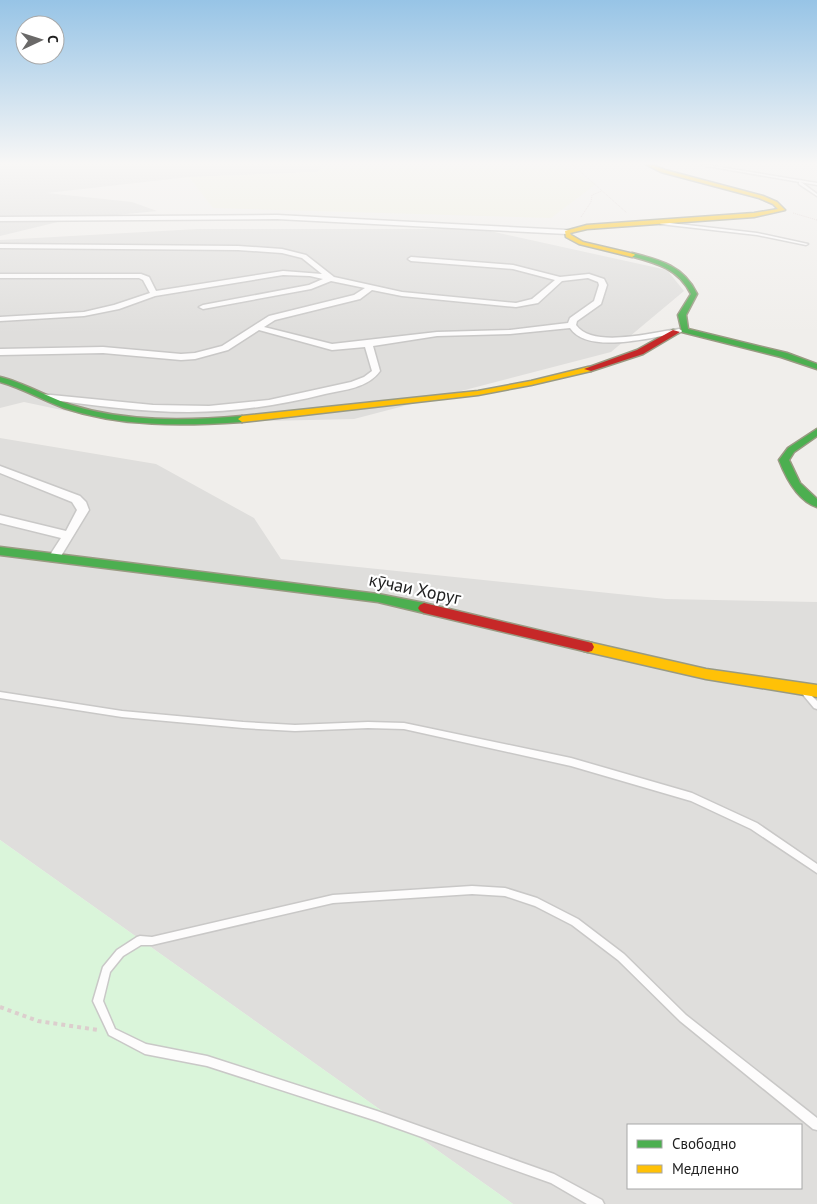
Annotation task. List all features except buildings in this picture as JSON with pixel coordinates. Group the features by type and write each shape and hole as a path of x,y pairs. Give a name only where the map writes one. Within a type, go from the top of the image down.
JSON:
{"street":[{"path":"364,221 568,231 659,221"},
{"path":"568,231 568,236 584,244 658,262 689,278 694,286 694,294 682,310 680,331"},
{"path":"0,246 238,248 282,251 304,256 332,278"},
{"path":"411,259 513,267 560,279 589,276 601,281 603,285 598,302 573,320 572,325 575,332 594,340 606,341 680,331 766,349 796,357 817,366"},
{"path":"0,319 84,314 116,307 154,294 230,280 284,273 310,274 402,294 516,305 535,301 560,279"},
{"path":"0,276 141,276 146,279 154,294"},
{"path":"203,307 304,289 332,278"},
{"path":"0,352 103,350 181,357 194,356 225,348 272,318 356,297 371,287"},
{"path":"256,327 319,345 345,347 437,334 499,332 572,325"},
{"path":"0,379 26,387 39,395 61,404 102,414 160,420 218,420 290,415 486,391 553,379 628,357 650,348 680,331"},
{"path":"39,395 121,406 170,409 232,407 284,400 322,393 366,380 376,370 368,344"},
{"path":"817,432 791,450 784,460 788,474 796,488 817,504"},
{"path":"0,469 76,499 82,504 83,510 54,558"},
{"path":"0,519 68,536"},
{"name":"кӯчаи Хоруг","path":"0,551 378,598 424,607 727,679 817,691"}],"lane":[{"path":"647,222 757,234 806,244"},
{"path":"801,689 817,706"},
{"path":"0,695 122,714 243,725 295,728 368,725 404,726 571,762 692,797 754,826 817,869"},
{"path":"598,1204 554,1179 377,1116 216,1064 145,1049 112,1032 98,1001 106,970 120,953 140,940 152,941 333,899 472,890 505,892 537,902 575,922 621,956 684,1018 817,1125"}],"path":[{"path":"568,231 576,221"},
{"path":"0,1007 38,1021 112,1032"}],"shaded area":[{"path":"0,221 61,221 0,236"},
{"path":"198,229 481,229 667,270 684,291 611,352 354,419 128,424 24,402 0,408 0,240"},
{"path":"0,438 156,464 254,518 281,559 666,599 817,602 817,1204 513,1204 0,840"}],"green space":[{"path":"0,840 513,1204 0,1204"}],"traffic: fast":[{"path":"632,255 661,263 677,271 690,285 694,294 682,315 685,330 784,355 817,367"},
{"path":"0,379 67,406 109,416 176,422 242,419"},
{"path":"817,432 791,450 784,460 796,485 817,504"},
{"path":"0,551 378,598 424,608"}],"traffic: slow":[{"path":"632,255 581,243 568,236 567,232 587,227 668,221"},
{"path":"242,419 478,393 531,383 588,369"},
{"path":"588,647 706,674 817,691"}],"traffic: jam":[{"path":"588,369 640,352 676,332"},
{"path":"424,608 588,647"}]}
